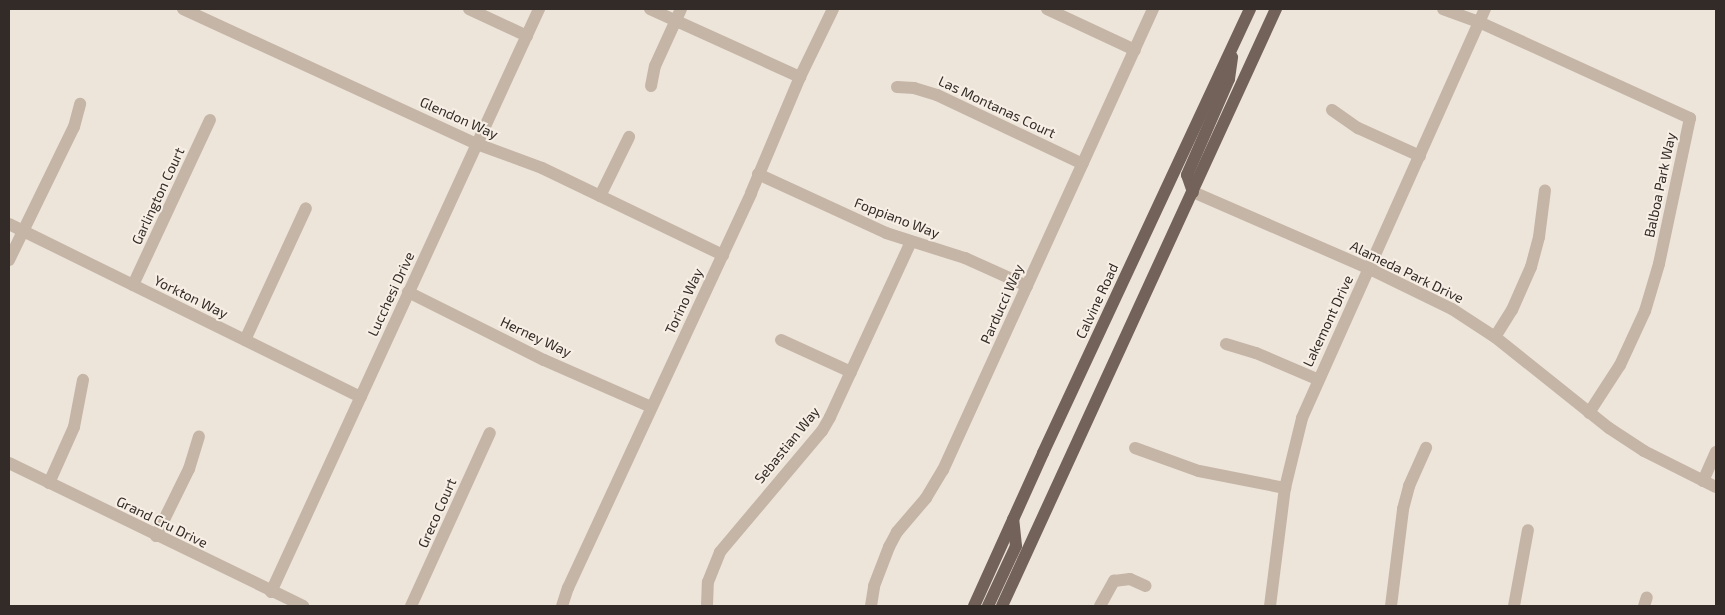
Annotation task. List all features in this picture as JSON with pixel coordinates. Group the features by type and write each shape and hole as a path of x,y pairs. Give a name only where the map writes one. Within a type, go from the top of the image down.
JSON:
{"main road":[{"name":"Calvine Road","path":"974,606 1250,9"},
{"path":"1002,606 1276,9"},
{"path":"1193,192 1186,175 1229,79 1234,43"},
{"path":"988,606 1016,546 1013,520"}],"street":[{"name":"Glendon Way","path":"183,9 477,144 542,168 723,255"},
{"path":"469,9 527,36"},
{"name":"Lucchesi Drive","path":"271,592 539,9"},
{"path":"650,9 800,76"},
{"path":"651,86 656,66 681,9"},
{"name":"Torino Way","path":"562,606 568,588 723,255 800,76 833,9"},
{"path":"1047,9 1134,50"},
{"name":"Parducci Way","path":"870,606 878,572 889,546 926,498 943,470 1153,9"},
{"path":"1443,9 1479,22"},
{"name":"Lakemont Drive","path":"1270,606 1285,488 1302,418 1485,9"},
{"name":"Balboa Park Way","path":"1479,22 1690,118 1659,264 1645,311 1620,364 1589,413"},
{"name":"Las Montanas Court","path":"897,87 914,88 938,95 1082,164"},
{"path":"9,260 74,127 80,104"},
{"path":"1332,110 1358,128 1420,156"},
{"name":"Garlington Court","path":"133,285 210,120"},
{"path":"600,196 629,137"},
{"name":"Foppiano Way","path":"758,174 910,242 965,258 1027,286"},
{"path":"1495,337 1518,298 1531,267 1540,238 1545,190"},
{"name":"Alameda Park Drive","path":"1193,192 1368,268 1444,304 1495,337 1589,413 1644,451 1716,487"},
{"path":"245,340 306,208"},
{"name":"Yorkton Way","path":"9,224 361,397"},
{"name":"Sebastian Way","path":"707,606 708,582 720,552 822,431 910,242"},
{"name":"Herney Way","path":"408,292 544,360 652,407"},
{"path":"781,340 851,372"},
{"path":"1226,344 1256,352 1318,379"},
{"path":"49,483 74,427 83,380"},
{"name":"Greco Court","path":"411,606 490,433"},
{"path":"156,536 189,469 199,437"},
{"path":"1135,448 1199,471 1285,488"},
{"path":"1390,606 1403,509 1409,486 1426,448"},
{"path":"1703,481 1716,452"},
{"name":"Grand Cru Drive","path":"9,463 303,606"},
{"path":"1514,606 1528,530"},
{"path":"1100,606 1114,581 1130,579 1146,586"}]}
